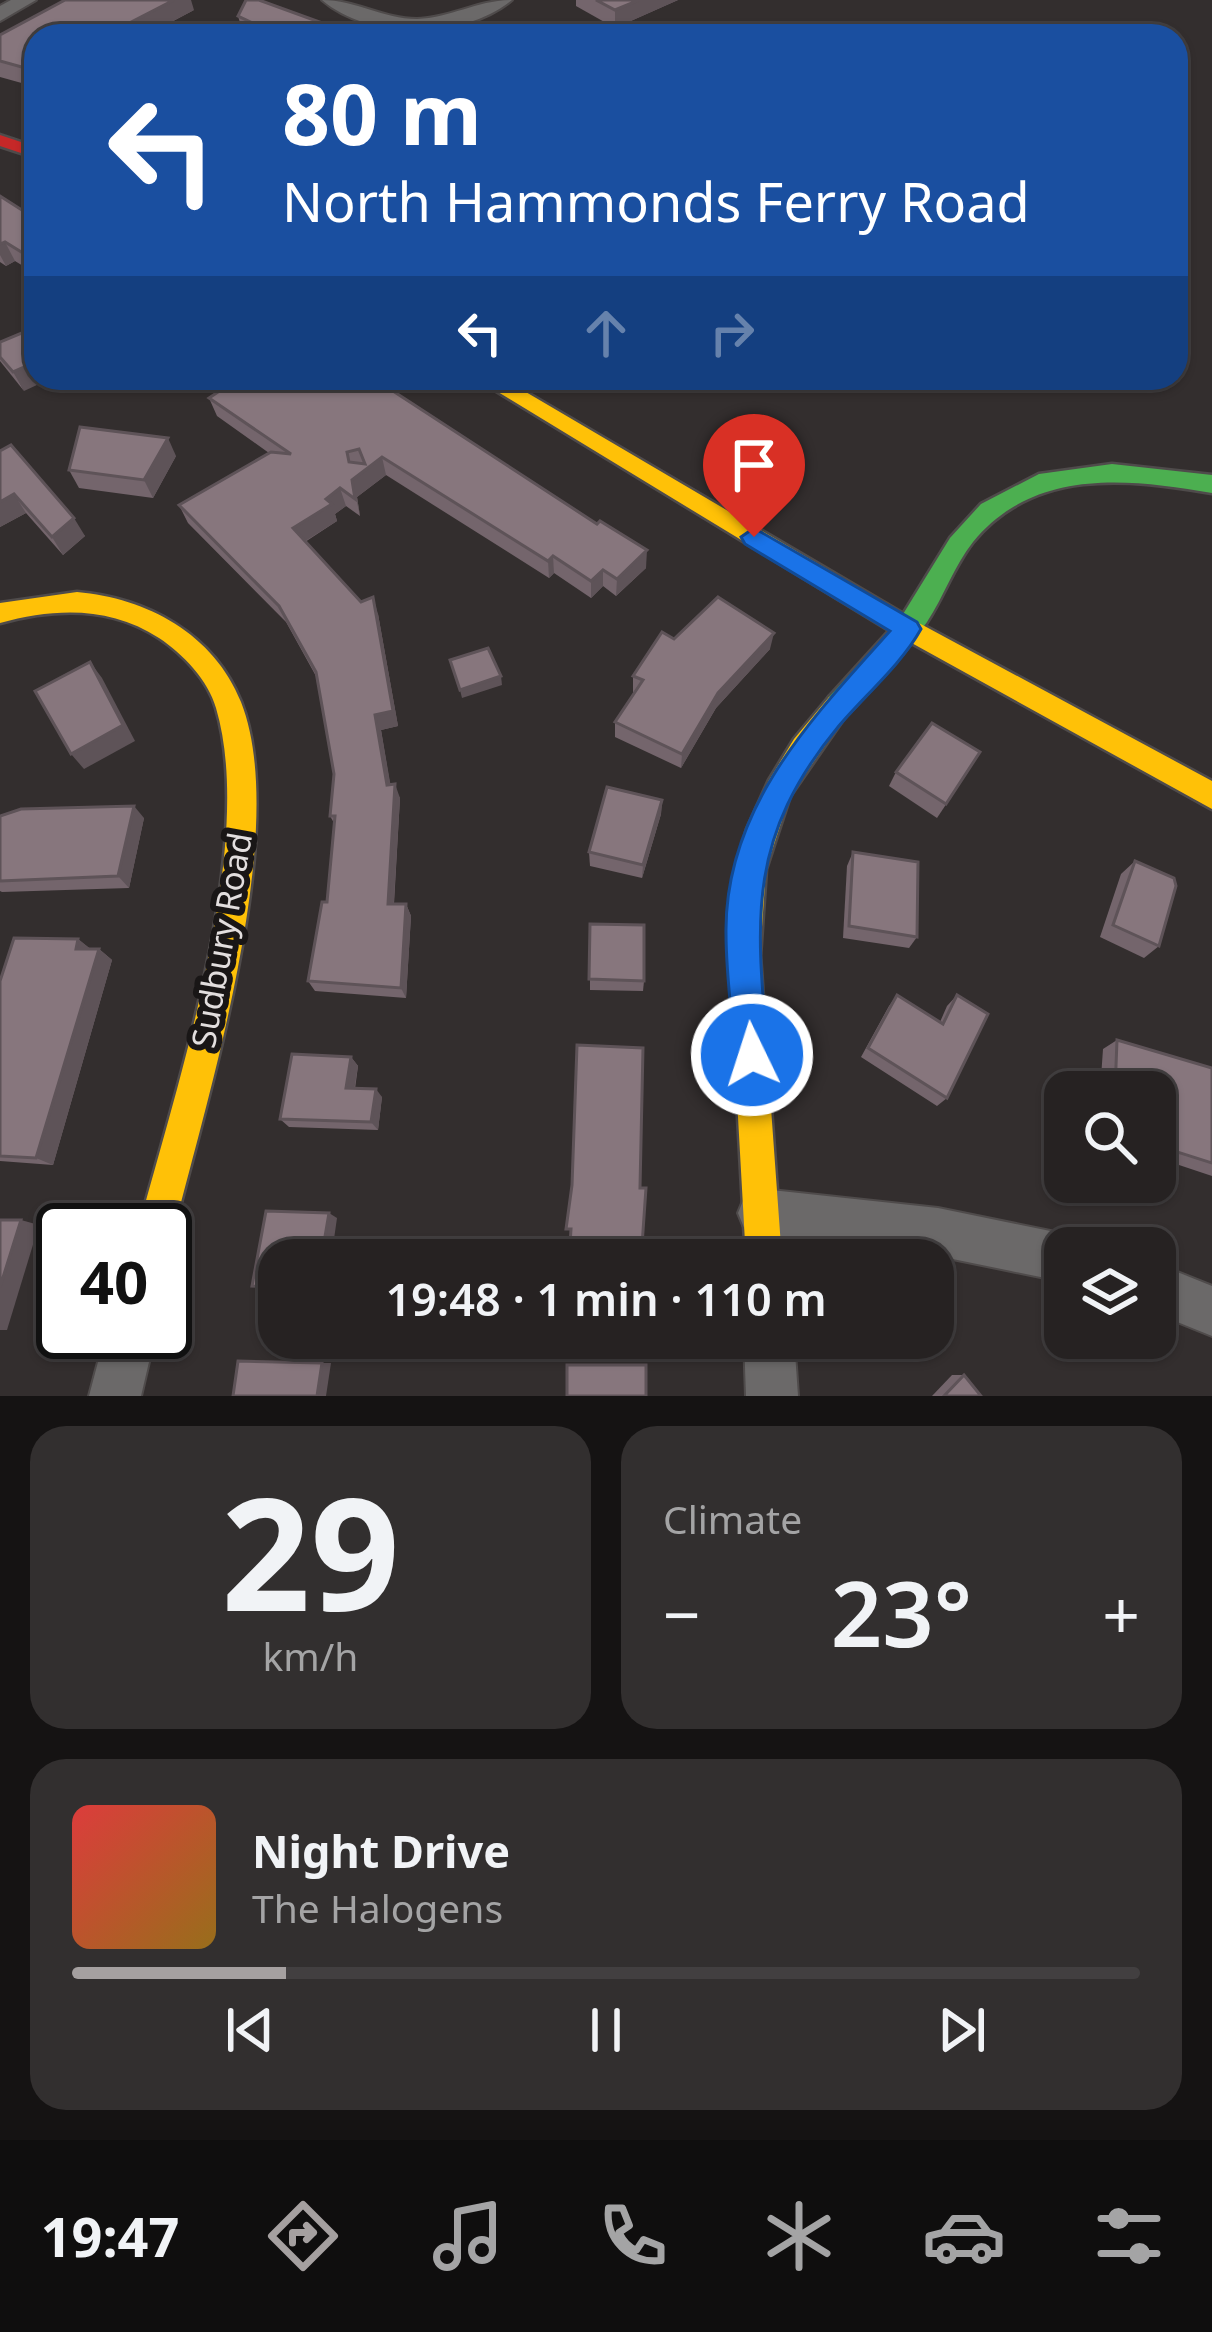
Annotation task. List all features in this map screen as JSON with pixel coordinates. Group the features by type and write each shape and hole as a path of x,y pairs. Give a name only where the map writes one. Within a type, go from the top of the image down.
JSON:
{"street":[{"path":"0,15 26,0"},
{"path":"332,0 387,24"},
{"path":"436,24 502,0"},
{"path":"506,390 908,629 1212,796"},
{"path":"1044,1254 938,1232 763,1237 741,930 748,878 774,793 825,722 908,629 950,550 990,509 1026,487 1073,473 1122,470 1212,484"},
{"name":"Sudbury Road","path":"0,613 28,603 82,598 130,609 179,636 209,672 231,710 242,776 244,836 200,1055 163,1203"},
{"path":"1176,1296 1212,1311"},
{"path":"115,1396 124,1359"},
{"path":"770,1359 772,1396"}],"building":[{"path":"65,0 174,0 127,24 24,24 24,68 0,61 0,35"},
{"path":"246,0 259,0 325,24 255,24 238,16"},
{"path":"596,0 639,0 615,10"},
{"path":"0,196 24,211 24,254 5,242 0,244"},
{"path":"24,332 24,367 13,372 0,357 0,342"},
{"path":"221,390 391,390 597,524 600,521 647,550 617,579 603,570 591,581 553,556 548,561 382,457 352,480 355,499 340,488 326,499 332,504 293,528 361,602 373,597 393,711 375,715 387,785 395,784 388,904 406,904 401,988 308,981 322,902 327,902 335,816 330,816 334,774 316,672 279,606 179,505 271,452 291,454 209,398","holes":["359,449 365,464 349,462 347,452"]},
{"path":"80,427 168,438 144,480 69,470"},
{"path":"11,445 74,518 52,537 14,494 0,502 0,451"},
{"path":"718,597 774,633 718,693 682,754 615,722 643,680 633,676 662,632 674,639"},
{"path":"488,648 501,676 460,690 450,660"},
{"path":"90,662 123,725 71,754 35,691"},
{"path":"932,723 980,752 946,804 896,772"},
{"path":"607,787 662,800 643,865 589,852"},
{"path":"134,806 118,876 0,881 0,816 21,809"},
{"path":"853,852 918,862 917,937 849,926"},
{"path":"1135,861 1174,878 1176,886 1159,946 1113,925"},
{"path":"590,924 644,925 644,981 589,979"},
{"path":"14,938 78,939 76,949 99,949 36,1158 0,1156 0,981"},
{"path":"897,995 943,1024 957,995 988,1014 947,1098 868,1048"},
{"path":"1117,1040 1212,1068 1212,1163 1176,1152 1176,1071 1116,1071"},
{"path":"577,1045 643,1048 642,1239 570,1239 571,1229 566,1229"},
{"path":"292,1054 351,1057 346,1088 376,1089 371,1122 280,1119"},
{"path":"266,1211 329,1213 325,1239 261,1239"},
{"path":"0,1220 21,1220 0,1287"},
{"path":"258,1254 258,1286 252,1286"},
{"path":"238,1361 322,1363 317,1396 233,1396"},
{"path":"567,1365 646,1365 646,1396 567,1396"},
{"path":"964,1375 981,1396 944,1396"}],"traffic: fast":[{"path":"839,705 909,626 965,535 1017,492 1079,474 1145,474 1212,484"}],"traffic: slow":[{"path":"506,390 908,629 1212,796"},
{"path":"0,613 77,602 133,613 188,647 209,669 230,708 240,760 241,822 234,892 205,1040 163,1203"},
{"path":"763,1239 744,956 751,869 761,829 779,789 839,705"}],"traffic: jam":[{"path":"0,140 24,149"}],"route":[{"path":"752,1055 741,930 748,878 774,793 825,722 908,629 754,537"}]}
